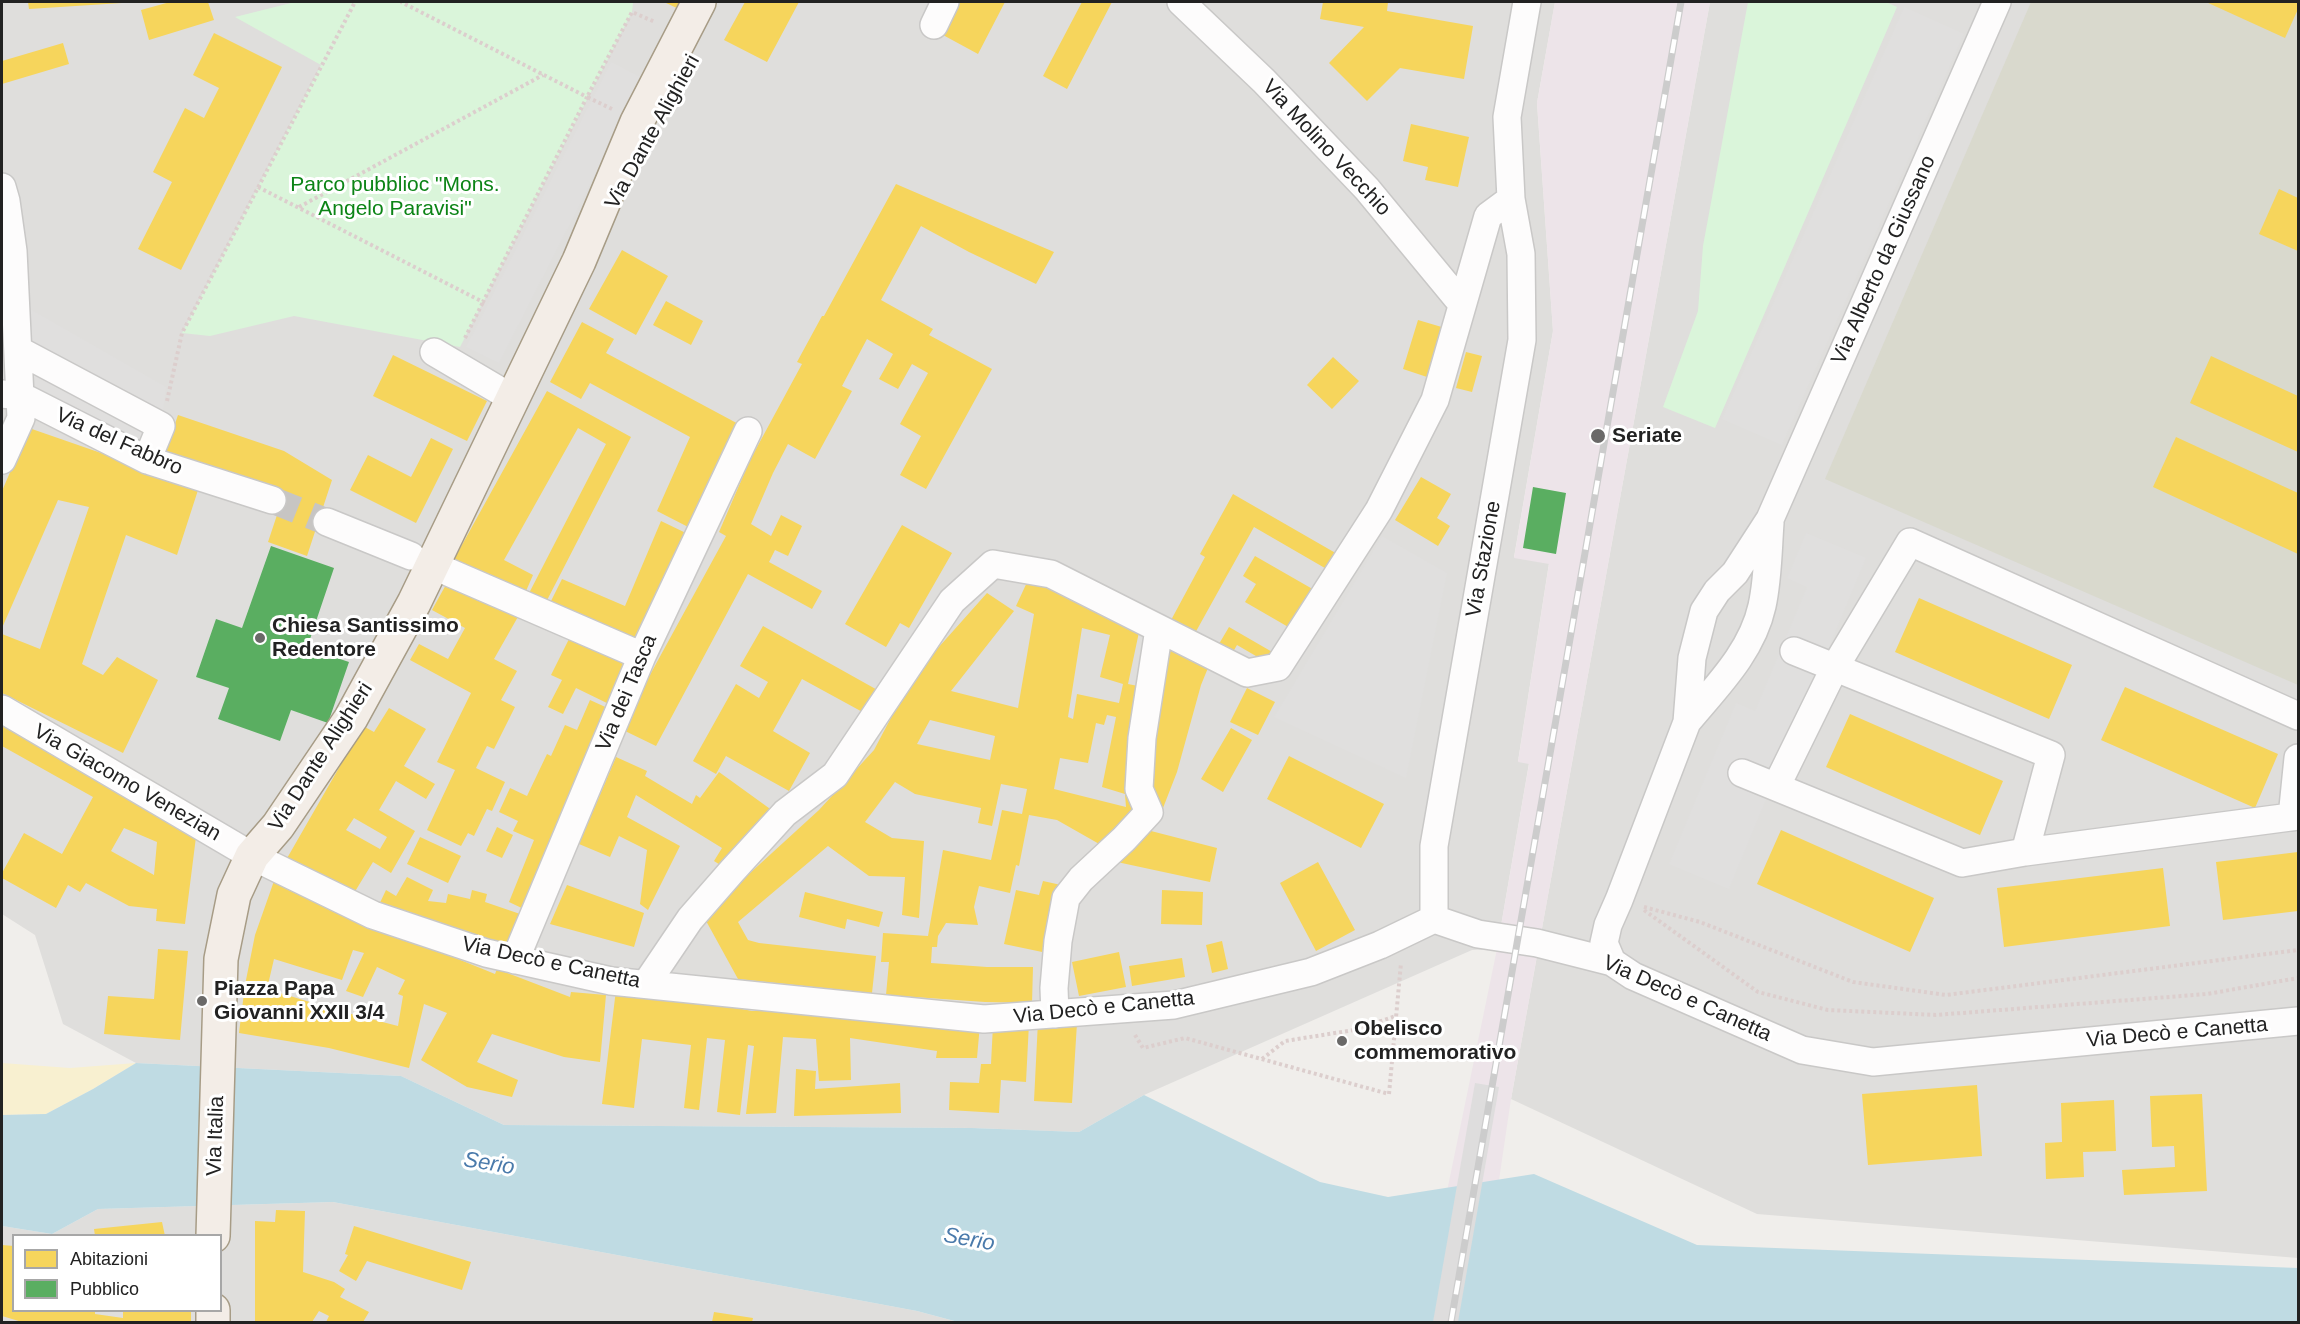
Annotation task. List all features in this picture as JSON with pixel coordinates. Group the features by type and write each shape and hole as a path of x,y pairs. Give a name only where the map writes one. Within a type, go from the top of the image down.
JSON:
{"main road":[{"name":"Via Dante Alighieri","path":"219,1037 221,959 234,895 252,856 278,826 351,718 414,603 422,561 512,398 579,261 637,122 699,2"},
{"name":"Via Dante Alighieri","path":"579,261 656,134 724,2"},
{"name":"Via Italia","path":"213,1234 219,1037"}],"street":[{"name":"Via Molino Vecchio","path":"1181,2 1264,81 1367,189 1462,304"},
{"name":"Via Stazione","path":"1434,919 1434,846 1522,340 1521,254 1511,199 1507,117 1527,2"},
{"name":"Via Alberto da Giussano","path":"1770,519 1997,2"},
{"path":"2,187 14,251 18,350 11,395 21,418 2,460"},
{"path":"646,984 690,919 732,871 785,813 835,775 952,601 993,564 1051,574 1247,673 1278,668 1384,500 1435,400 1488,216 1511,199"},
{"path":"18,350 161,426 147,460"},
{"path":"443,358 512,398"},
{"name":"Via del Fabbro","path":"11,395 147,460 272,500"},
{"name":"Via dei Tasca","path":"515,960 642,656 748,431"},
{"path":"1612,962 1604,943 1608,925 1687,722 1692,658 1704,611 1717,591 1735,573 1770,519"},
{"path":"1687,722 1737,663 1754,633 1762,607 1770,519"},
{"path":"327,522 642,656"},
{"path":"1776,787 1835,668 1910,543 2298,716"},
{"path":"1735,573 1755,576 1765,584"},
{"path":"1055,1014 1054,988 1058,941 1066,898 1081,879 1149,812 1139,789 1142,738 1159,629"},
{"path":"1794,651 2051,755 2025,852"},
{"path":"1692,658 1710,674 1725,676"},
{"name":"Via Giacomo Venezian","path":"2,709 252,856"},
{"path":"1742,773 1962,863 2025,852 2295,816 2298,758"},
{"name":"Via Decò e Canetta","path":"252,856 373,915 486,953 515,960 610,981 984,1019 1174,1005 1311,972 1380,945 1434,919 1478,934 1537,943 1612,962 1633,976 1802,1050 1874,1062 2298,1021"}],"path":[{"path":"161,426 182,333 355,2"},
{"path":"401,2 615,111"},
{"path":"443,358 483,302 632,12 660,24"},
{"path":"298,207 544,74"},
{"path":"258,187 483,302"},
{"path":"2298,950 1946,995 1853,982 1700,922 1637,905 1758,992 1828,1010 1936,1015 2207,994 2298,978"},
{"path":"1102,1010 1127,1023 1143,1047 1185,1038 1389,1094 1402,955"},
{"path":"1262,1059 1285,1041 1354,1030 1396,1016"}],"shaded area":[{"path":"2,2 1555,2 1537,103 1553,331 1514,557 1549,563 1518,761 1529,763 1497,949 1472,950 1144,1095 1079,1132 972,1128 504,1125 401,1076 136,1063 63,1024 35,935 2,914"},
{"path":"1555,2 1710,2 1511,1099 1478,1322 1420,1322 1497,949 1529,764 1518,762 1549,564 1514,558 1553,331 1537,103"},
{"path":"1710,2 2298,2 2298,1258 1757,1214 1511,1099"},
{"path":"2031,2 2298,2 2298,685 1825,479"},
{"path":"1904,7 1964,34 1782,445 1722,419"},
{"path":"611,62 644,79 499,363 466,347"},
{"path":"16,301 166,387 161,426 152,449 19,379"},
{"path":"1806,533 1866,558 1729,889 1669,864 1736,703 1755,711 1807,587 1787,578"},
{"path":"1382,536 1447,573 1406,778 1274,717"},
{"path":"333,1202 917,1311 958,1322 2,1322 2,1226 52,1234 98,1209"}],"sand":[{"path":"2,1063 70,1068 136,1063 46,1114 2,1115"}],"green space":[{"name":"Parco pubblioc \"Mons. Angelo Paravisi\"","path":"295,2 633,3 632,12 460,347 294,316 210,336 182,333 321,65 235,17"},
{"path":"1748,2 1886,2 1897,7 1715,428 1663,407 1698,311 1703,246"}],"water":[{"name":"Serio","path":"136,1063 401,1076 504,1125 972,1128 1079,1132 1144,1095 1320,1182 1388,1197 1534,1174 1697,1245 2298,1268 2298,1322 958,1322 917,1311 333,1202 98,1209 52,1234 2,1226 2,1115 46,1114"}],"pier":[{"path":"1475,1083 1499,1087 1458,1322 1433,1322"}],"building: Abitazioni":[{"path":"28,2 122,2 122,3 29,9"},
{"path":"170,2 208,2 214,20 149,40 141,10"},
{"path":"664,2 686,2 681,10"},
{"path":"745,2 799,2 767,62 724,40"},
{"path":"960,2 1005,2 978,54 943,35"},
{"path":"1082,2 1112,2 1067,89 1043,76"},
{"path":"1323,2 1388,2 1387,11 1473,26 1464,79 1400,68 1367,101 1329,63 1364,27 1320,19"},
{"path":"2206,2 2298,2 2298,9 2285,38"},
{"path":"214,33 282,67 181,270 138,249 172,182 153,172 185,108 204,118 219,88 193,75"},
{"path":"63,43 69,64 2,84 2,61"},
{"path":"1411,124 1469,137 1458,187 1425,180 1428,167 1403,161"},
{"path":"896,184 1054,252 1036,284 921,226 881,300 933,329 929,335 992,369 926,489 900,475 921,436 900,424 928,373 912,364 898,389 879,379 893,354 867,339 842,386 852,391 815,459 788,444 751,524 771,536 781,515 802,526 788,556 775,550 769,562 822,591 812,609 748,574 656,746 623,730 640,693 726,536 719,532 750,460 802,364 797,362"},
{"path":"2279,189 2298,198 2298,251 2259,234"},
{"path":"622,250 668,276 636,335 589,309"},
{"path":"666,301 703,321 691,345 653,325"},
{"path":"1418,320 1445,328 1430,378 1403,369"},
{"path":"582,322 614,339 606,353 744,427 694,530 657,511 690,437 590,383 581,399 550,382"},
{"path":"1466,352 1482,356 1472,392 1456,388"},
{"path":"393,355 487,401 467,441 373,396"},
{"path":"2211,356 2298,396 2298,452 2190,403"},
{"path":"1333,357 1359,381 1332,409 1307,385"},
{"path":"547,391 631,437 543,608 526,599 606,444 578,428 504,560 533,575 523,598 452,563"},
{"path":"178,415 284,451 332,480 307,556 268,542 283,497 164,456"},
{"path":"29,428 199,487 177,555 126,535 82,664 103,675 117,657 158,680 123,753 2,693 2,634 40,649 89,507 58,500 2,628 2,491"},
{"path":"2176,437 2298,493 2298,554 2153,487"},
{"path":"431,438 453,449 416,523 350,490 368,455 411,477"},
{"path":"1421,477 1451,494 1437,518 1450,526 1438,546 1395,520"},
{"path":"1233,494 1339,555 1330,571 1254,527 1194,635 1170,622 1205,557 1200,554"},
{"path":"661,521 690,535 640,647 548,607 562,579 625,606"},
{"path":"902,525 952,553 909,628 900,623 886,647 845,624"},
{"path":"1255,556 1316,591 1290,628 1245,602 1256,584 1243,576"},
{"path":"1029,578 1139,632 1128,684 1143,687 1134,809 1108,849 1057,820 1029,815 1019,866 1016,865 1010,893 979,886 974,907 978,925 946,923 938,936 937,947 932,947 931,963 987,967 1033,967 1032,1003 886,995 889,962 881,962 883,933 928,936 943,850 991,860 1002,810 1022,814 1027,789 1001,784 992,826 978,823 981,808 915,794 895,782 865,822 892,838 924,841 919,918 902,915 905,877 869,876 828,846 738,922 748,940 759,943 876,956 872,993 738,979 705,919 749,874 819,810 874,750 913,676 987,593 1014,611 951,691 1018,708 1034,614 1016,606","holes":["1082,628 1110,635 1100,677 1123,684 1119,703 1077,694 1073,719 1068,717","1107,715 1116,717 1102,787 1125,794 1126,807 1054,789 1060,758 1088,763 1096,723 1104,725","930,720 995,736 990,760 917,744"]},
{"path":"448,581 519,615 494,659 517,671 501,700 515,707 494,749 487,746 476,768 505,782 492,811 487,809 474,836 468,833 461,846 427,830 455,770 437,762 471,693 410,660 419,644 448,659 465,628 432,610"},
{"path":"1919,598 2072,665 2049,719 1895,652"},
{"path":"763,626 881,692 868,715 802,679 773,731 810,753 789,791 726,756 716,774 693,761 736,684 759,698 768,682 740,666"},
{"path":"1229,627 1274,653 1268,663 1237,645 1230,657 1216,649"},
{"path":"572,633 621,656 626,667 613,706 576,688 563,714 548,707 562,680 551,675"},
{"path":"1167,641 1210,663 1201,685 1177,772 1163,808 1143,797"},
{"path":"2125,687 2278,754 2255,808 2101,740"},
{"path":"1247,688 1275,702 1258,735 1230,722"},
{"path":"590,700 612,710 528,911 509,902 534,840 513,831 518,821 499,812 510,788 527,796 547,754 551,756 565,725 577,730"},
{"path":"389,708 426,729 404,766 435,784 426,799 396,781 379,810 415,831 391,873 373,862 351,898 286,860 363,726 374,732","holes":["354,818 387,837 380,849 346,830"]},
{"path":"1850,714 2003,781 1980,835 1826,767"},
{"path":"2,718 197,829 185,924 156,921 157,909 129,906 86,883 80,892 68,885 56,908 2,878 2,873 24,833 62,854 93,797 2,746","holes":["124,828 157,842 154,875 111,851"]},
{"path":"1231,728 1252,740 1223,792 1201,779"},
{"path":"1289,756 1384,804 1361,848 1267,799"},
{"path":"616,757 647,771 645,776 692,804 696,795 700,798 719,772 773,811 725,868 714,861 722,848 636,795 627,817 680,846 648,910 640,904 647,850 619,836 610,857 579,844"},
{"path":"497,827 513,835 502,858 486,851"},
{"path":"1781,830 1934,898 1910,952 1757,884"},
{"path":"1151,831 1217,848 1210,882 1117,862 1120,849"},
{"path":"420,837 461,856 448,883 407,864"},
{"path":"2298,852 2298,911 2223,920 2216,862"},
{"path":"1318,862 1355,930 1316,951 1280,883"},
{"path":"2163,868 2170,926 2004,947 1997,888"},
{"path":"407,877 433,890 428,901 446,903 448,894 470,899 472,890 487,894 485,902 526,916 513,946 474,937 378,907 386,890 396,896"},
{"path":"274,881 495,974 497,969 570,997 571,992 606,995 600,1062 564,1057 492,1034 477,1062 518,1080 512,1097 467,1087 421,1060 447,1013 424,1004 409,1068 329,1048 239,1033 245,985 255,935","holes":["353,950 364,953 346,991 363,997 377,967 405,980 398,994 403,996 398,1026 267,989 274,959 342,980"]},
{"path":"1043,881 1061,885 1047,953 1004,944 1016,890 1039,895"},
{"path":"567,885 644,913 634,947 550,924"},
{"path":"1162,890 1203,892 1202,925 1161,924"},
{"path":"805,892 883,912 879,927 847,919 845,929 799,917"},
{"path":"1222,941 1228,969 1212,973 1206,945"},
{"path":"158,949 188,951 180,1040 104,1034 108,996 154,999"},
{"path":"1119,952 1126,987 1079,996 1072,962"},
{"path":"1182,958 1185,977 1132,986 1129,966"},
{"path":"616,990 697,1000 752,1011 816,1011 980,1024 977,1058 936,1058 937,1051 850,1038 851,1080 819,1081 816,1039 783,1037 776,1113 746,1114 754,1046 748,1045 740,1115 717,1112 725,1040 707,1038 699,1110 684,1108 691,1045 642,1039 634,1108 602,1104"},
{"path":"1038,1021 1077,1023 1072,1103 1034,1101"},
{"path":"1029,1023 1026,1082 1001,1080 999,1113 949,1110 950,1082 979,1083 981,1064 991,1064 993,1025"},
{"path":"796,1069 816,1071 815,1089 900,1083 901,1113 794,1116"},
{"path":"1977,1085 1982,1156 1868,1165 1862,1094"},
{"path":"2202,1094 2207,1191 2124,1195 2122,1170 2175,1167 2174,1146 2152,1147 2150,1096"},
{"path":"2114,1100 2116,1151 2083,1152 2084,1177 2046,1179 2045,1143 2062,1142 2061,1103"},
{"path":"276,1210 305,1211 303,1272 334,1282 345,1289 340,1297 369,1312 363,1322 326,1322 329,1316 319,1311 312,1322 255,1322 255,1221 275,1222"},
{"path":"162,1222 165,1234 95,1234 94,1229"},
{"path":"354,1226 471,1262 462,1290 367,1261 356,1281 339,1271 348,1255 345,1254"},
{"path":"2,1245 12,1246 12,1312 95,1312 95,1314 123,1318 123,1312 191,1312 191,1322 22,1322 2,1316"},
{"path":"714,1312 753,1318 752,1322 712,1322"}],"building: Pubblico":[{"path":"1533,487 1566,493 1556,554 1523,548"},
{"name":"Chiesa Santissimo Redentore","path":"271,546 334,568 307,648 349,662 328,723 291,710 280,741 218,719 229,688 196,677 216,619 242,628"}],"tunnel":[{"path":"272,500 327,522"}],"railway":[{"path":"1451,1322 1681,2"}],"place":[{"name":"Seriate","path":"1598,436"},
{"name":"Chiesa Santissimo Redentore","path":"260,638"},
{"name":"Piazza Papa Giovanni XXII 3/4","path":"202,1001"},
{"name":"Obelisco commemorativo","path":"1342,1041"}]}
